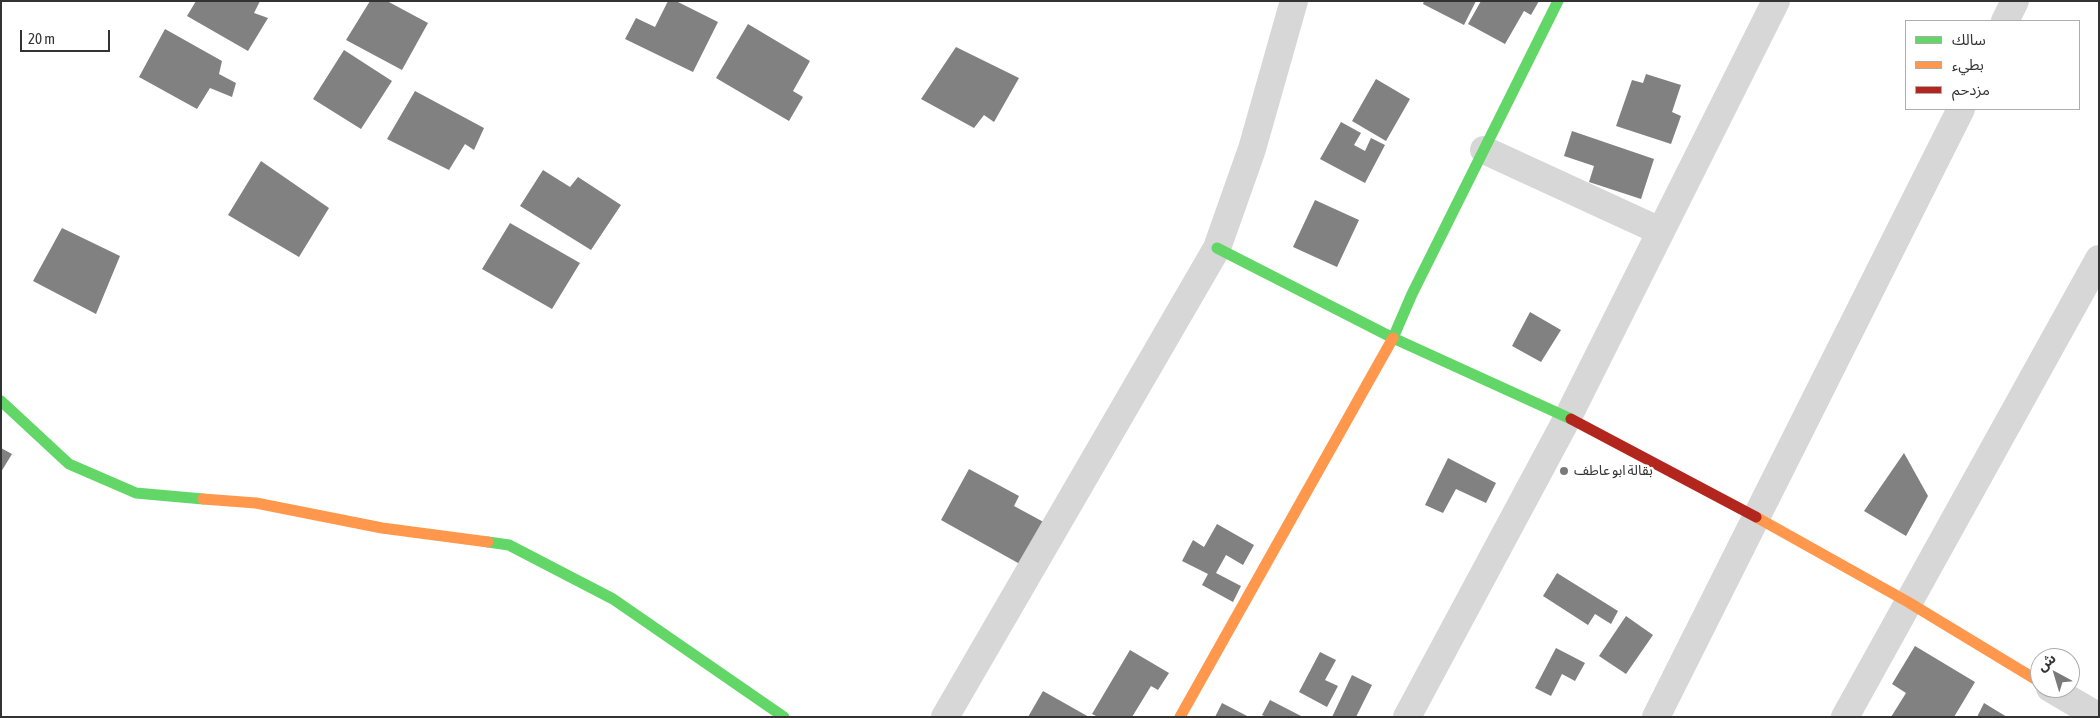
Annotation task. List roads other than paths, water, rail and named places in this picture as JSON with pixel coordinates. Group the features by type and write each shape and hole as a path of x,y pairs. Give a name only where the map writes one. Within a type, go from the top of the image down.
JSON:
{"street":[{"path":"945,717 1217,248 1252,149 1294,1"},
{"path":"1180,717 1393,338 1412,294 1558,1"},
{"path":"1407,717 1568,417 1776,1"},
{"path":"2006,20 2015,1"},
{"path":"1656,717 1960,110"},
{"path":"1484,150 1660,231"},
{"path":"1217,248 1393,338 1568,417 1756,517 1908,602 2030,676"},
{"path":"1845,717 2099,259"},
{"path":"1,401 69,464 136,493 256,503 382,528 509,545 613,599 784,717"},
{"path":"2070,698 2093,710"}],"place":[{"name":"بقالة ابو عاطف","path":"1564,471"}]}
